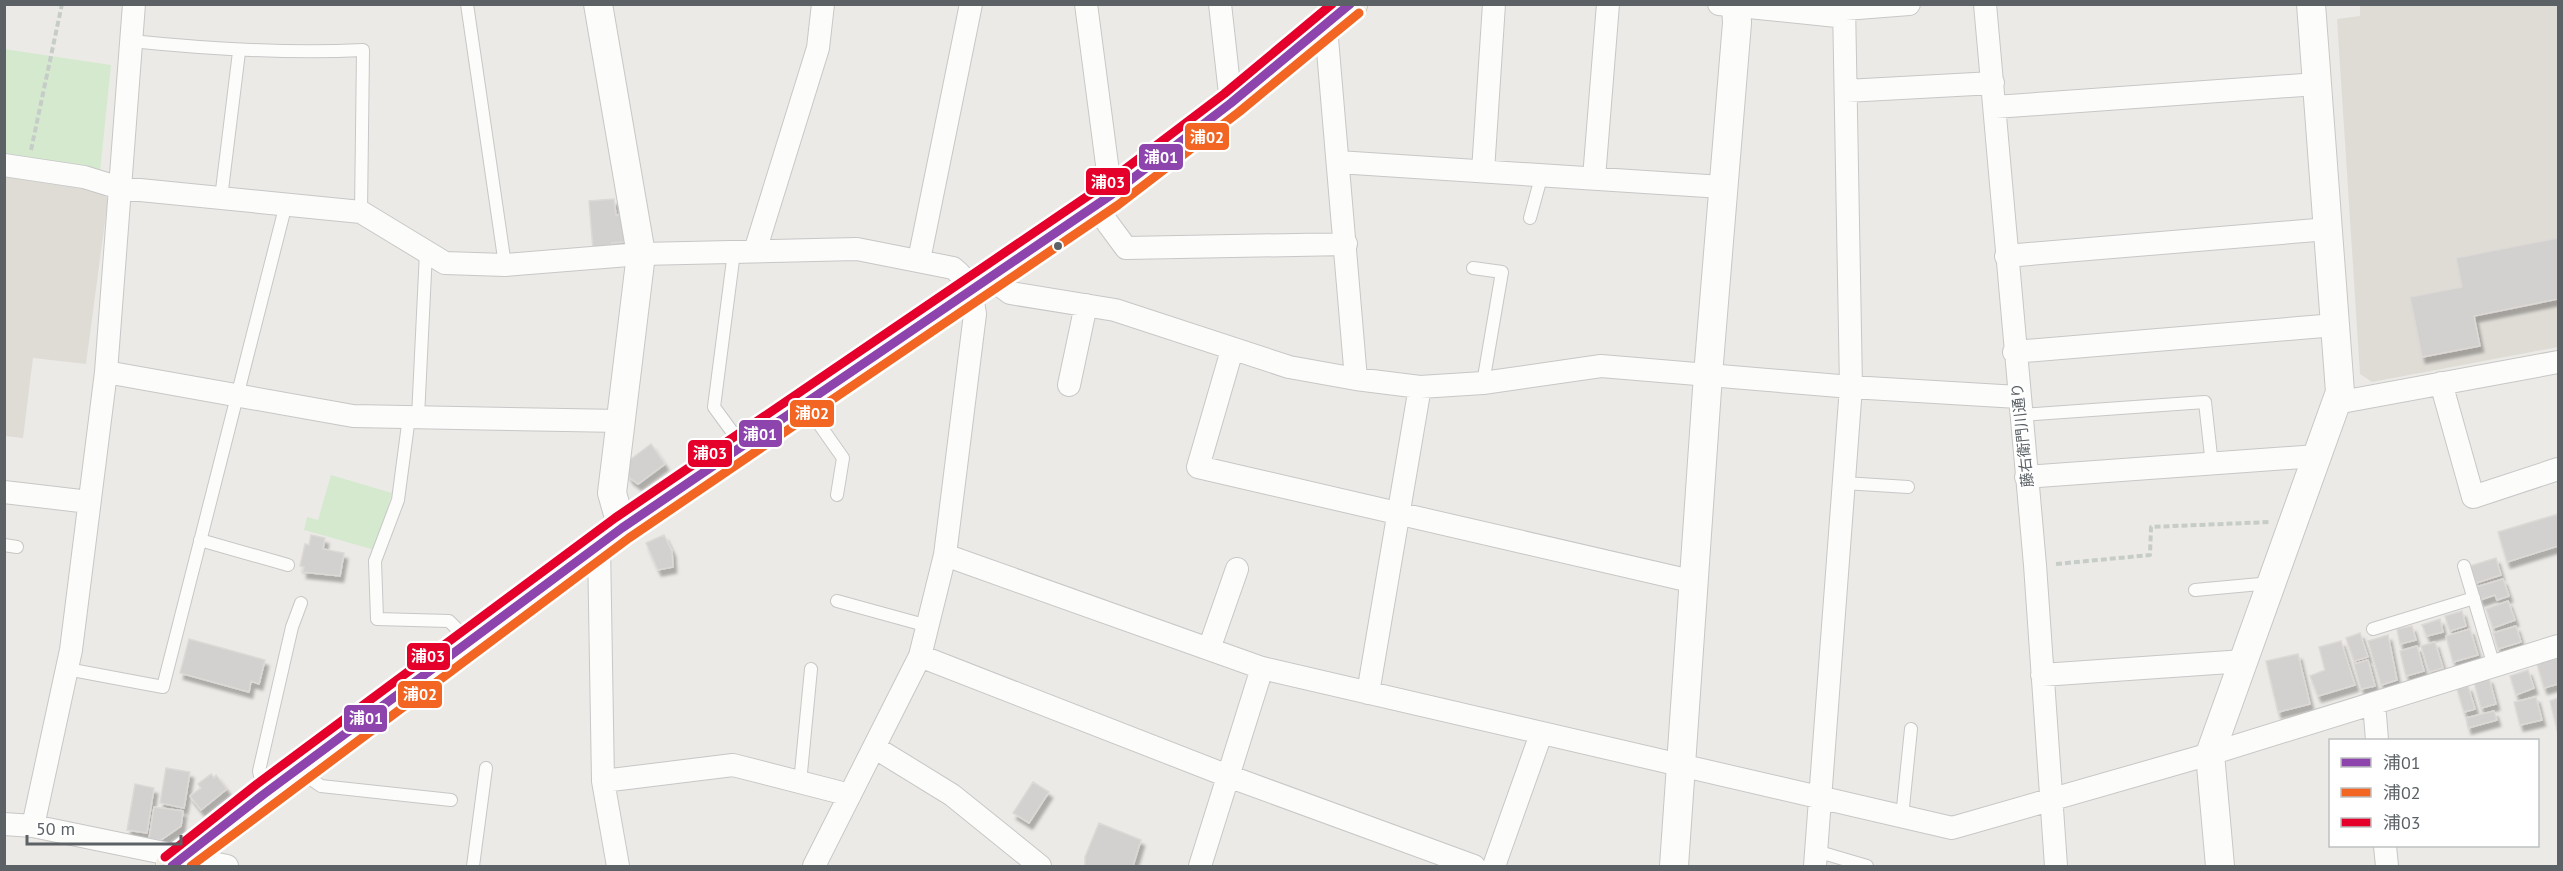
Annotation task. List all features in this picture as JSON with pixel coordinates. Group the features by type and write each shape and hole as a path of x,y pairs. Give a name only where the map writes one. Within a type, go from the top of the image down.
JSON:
{"highway":[{"path":"178,862 297,769 611,537 1103,200 1231,103 1326,27 1351,4"}],"street":[{"path":"33,826 67,669 106,372 134,4"},
{"path":"598,4 641,254 612,500 603,781 618,867"},
{"path":"745,251 818,48 823,4"},
{"path":"919,260 971,4"},
{"path":"1086,4 1103,200 1126,248 1346,244"},
{"path":"1220,4 1231,103"},
{"path":"1483,171 1494,4"},
{"path":"1594,178 1608,4"},
{"path":"1674,867 1722,187 1730,5 1837,16 1844,7 1909,4"},
{"name":"藤右衛門川通り","path":"1985,4 2014,352 2035,566 2056,867"},
{"path":"2220,867 2210,754 2340,392 2312,4"},
{"path":"1816,859 1851,387 1844,7"},
{"path":"1326,27 1356,379"},
{"path":"1846,90 1992,83"},
{"path":"1995,107 2317,84"},
{"path":"1338,162 1722,187"},
{"path":"4,165 84,177 120,188 361,212 445,263 505,265 641,254 857,249 953,268 981,285 1010,293 1115,309 1232,350 1289,367 1420,387 1483,383 1601,366 1851,387 2019,406"},
{"path":"2006,256 2328,229"},
{"path":"814,867 920,656 945,555 975,314 981,285"},
{"path":"1069,385 1086,305"},
{"path":"2014,352 2335,325"},
{"path":"1232,350 1198,466 1695,582"},
{"path":"2336,403 2559,362"},
{"path":"106,372 353,416 621,421"},
{"path":"2441,383 2473,497 2559,469"},
{"path":"1368,693 1420,387"},
{"path":"2026,477 2317,456"},
{"path":"4,492 89,502"},
{"path":"945,555 1262,668 1952,828 2210,754 2559,645"},
{"path":"1209,649 1238,568"},
{"path":"920,656 1228,776 1474,867"},
{"path":"2042,675 2244,661"},
{"path":"1200,867 1262,668"},
{"path":"2374,703 2377,739"},
{"path":"1494,867 1541,734"},
{"path":"874,747 952,795 1040,867"},
{"path":"603,781 733,765 850,795"},
{"path":"4,824 33,826 178,862 226,867"},
{"path":"2385,847 2387,867"}],"lane":[{"path":"467,4 505,265"},
{"path":"131,41 239,51 313,53 363,50 361,212"},
{"path":"221,198 239,51"},
{"path":"1530,218 1542,174"},
{"path":"67,669 163,687 286,204"},
{"path":"742,446 714,407 745,251"},
{"path":"426,252 414,417 398,500 375,561 377,619 449,621 469,641"},
{"path":"1473,268 1502,272 1483,383"},
{"path":"2019,406 2205,402 2212,465"},
{"path":"804,403 843,458 837,495"},
{"path":"1844,483 1908,487"},
{"path":"200,540 288,565"},
{"path":"2464,566 2494,666"},
{"path":"2195,590 2271,584"},
{"path":"2373,629 2474,598"},
{"path":"837,601 928,626"},
{"path":"264,794 259,771 292,627 301,603"},
{"path":"800,783 811,669"},
{"path":"1902,817 1911,729"},
{"path":"473,867 486,768"},
{"path":"297,769 321,786 451,800"},
{"path":"1816,859 1867,867"}],"path":[{"path":"28,168 62,4"},
{"path":"2035,566 2150,555 2151,527 2294,521"}],"shaded area":[{"path":"2360,5 2558,5 2558,347 2372,382 2360,374 2337,19 2360,16"},
{"path":"5,171 100,189 108,199 86,364 33,358 23,438 5,436"}],"green space":[{"path":"4,49 111,65 100,172 5,156"},
{"path":"331,475 392,493 375,550 304,530 307,517 318,520"}],"building":[{"path":"614,199 616,215 623,214 625,242 612,243 613,248 593,249 589,201"},
{"path":"2558,238 2558,299 2474,316 2480,346 2422,357 2410,297 2462,287 2456,258"},
{"path":"651,444 665,464 638,484 630,478 623,465"},
{"path":"2558,514 2558,546 2507,562 2498,532"},
{"path":"311,535 325,538 323,549 344,553 340,576 303,572 304,567 300,566 305,544 309,545"},
{"path":"664,535 672,551 673,567 658,570 646,543"},
{"path":"2496,558 2501,575 2476,583 2470,566"},
{"path":"2503,579 2509,596 2497,600 2495,595 2480,600 2476,587"},
{"path":"2508,601 2515,620 2493,628 2486,609"},
{"path":"2462,611 2466,626 2450,631 2445,616"},
{"path":"2440,619 2443,632 2427,636 2422,625"},
{"path":"2412,626 2416,640 2400,644 2397,629"},
{"path":"2516,626 2521,642 2498,649 2493,633"},
{"path":"2470,629 2478,655 2453,662 2446,636"},
{"path":"2360,633 2368,657 2354,661 2346,638"},
{"path":"2388,635 2397,680 2381,685 2368,641"},
{"path":"189,639 265,660 259,684 251,681 249,692 180,673"},
{"path":"2341,641 2355,685 2318,696 2310,676 2325,670 2319,647"},
{"path":"2435,642 2443,668 2429,672 2421,646"},
{"path":"2417,646 2424,671 2406,676 2400,651"},
{"path":"2298,654 2310,704 2278,712 2266,661"},
{"path":"2558,658 2558,684 2544,688 2537,664"},
{"path":"2368,660 2375,686 2361,689 2354,664"},
{"path":"2528,670 2534,688 2516,695 2510,676"},
{"path":"2489,678 2496,704 2481,708 2474,682"},
{"path":"2468,686 2475,709 2464,712 2457,689"},
{"path":"2536,697 2542,720 2520,725 2514,702"},
{"path":"2558,698 2558,733 2550,701"},
{"path":"2494,711 2497,720 2468,728 2466,718"},
{"path":"166,768 190,772 184,808 160,803"},
{"path":"211,774 214,778 216,775 227,789 201,810 190,796 201,788 198,784"},
{"path":"1033,782 1049,792 1029,823 1013,813"},
{"path":"135,784 154,788 147,833 127,830"},
{"path":"154,807 183,811 181,826 161,840 149,839"},
{"path":"1099,823 1141,840 1133,866 1085,866 1085,857"}],"transit line":[{"name":"浦03","path":"165,857 257,784 615,518 1104,185 1224,94 1332,4"},
{"name":"浦01","path":"172,866 264,794 622,528 1111,195 1231,103 1350,4"},
{"name":"浦02","path":"191,866 629,538 1118,205 1239,112 1359,13"}]}
